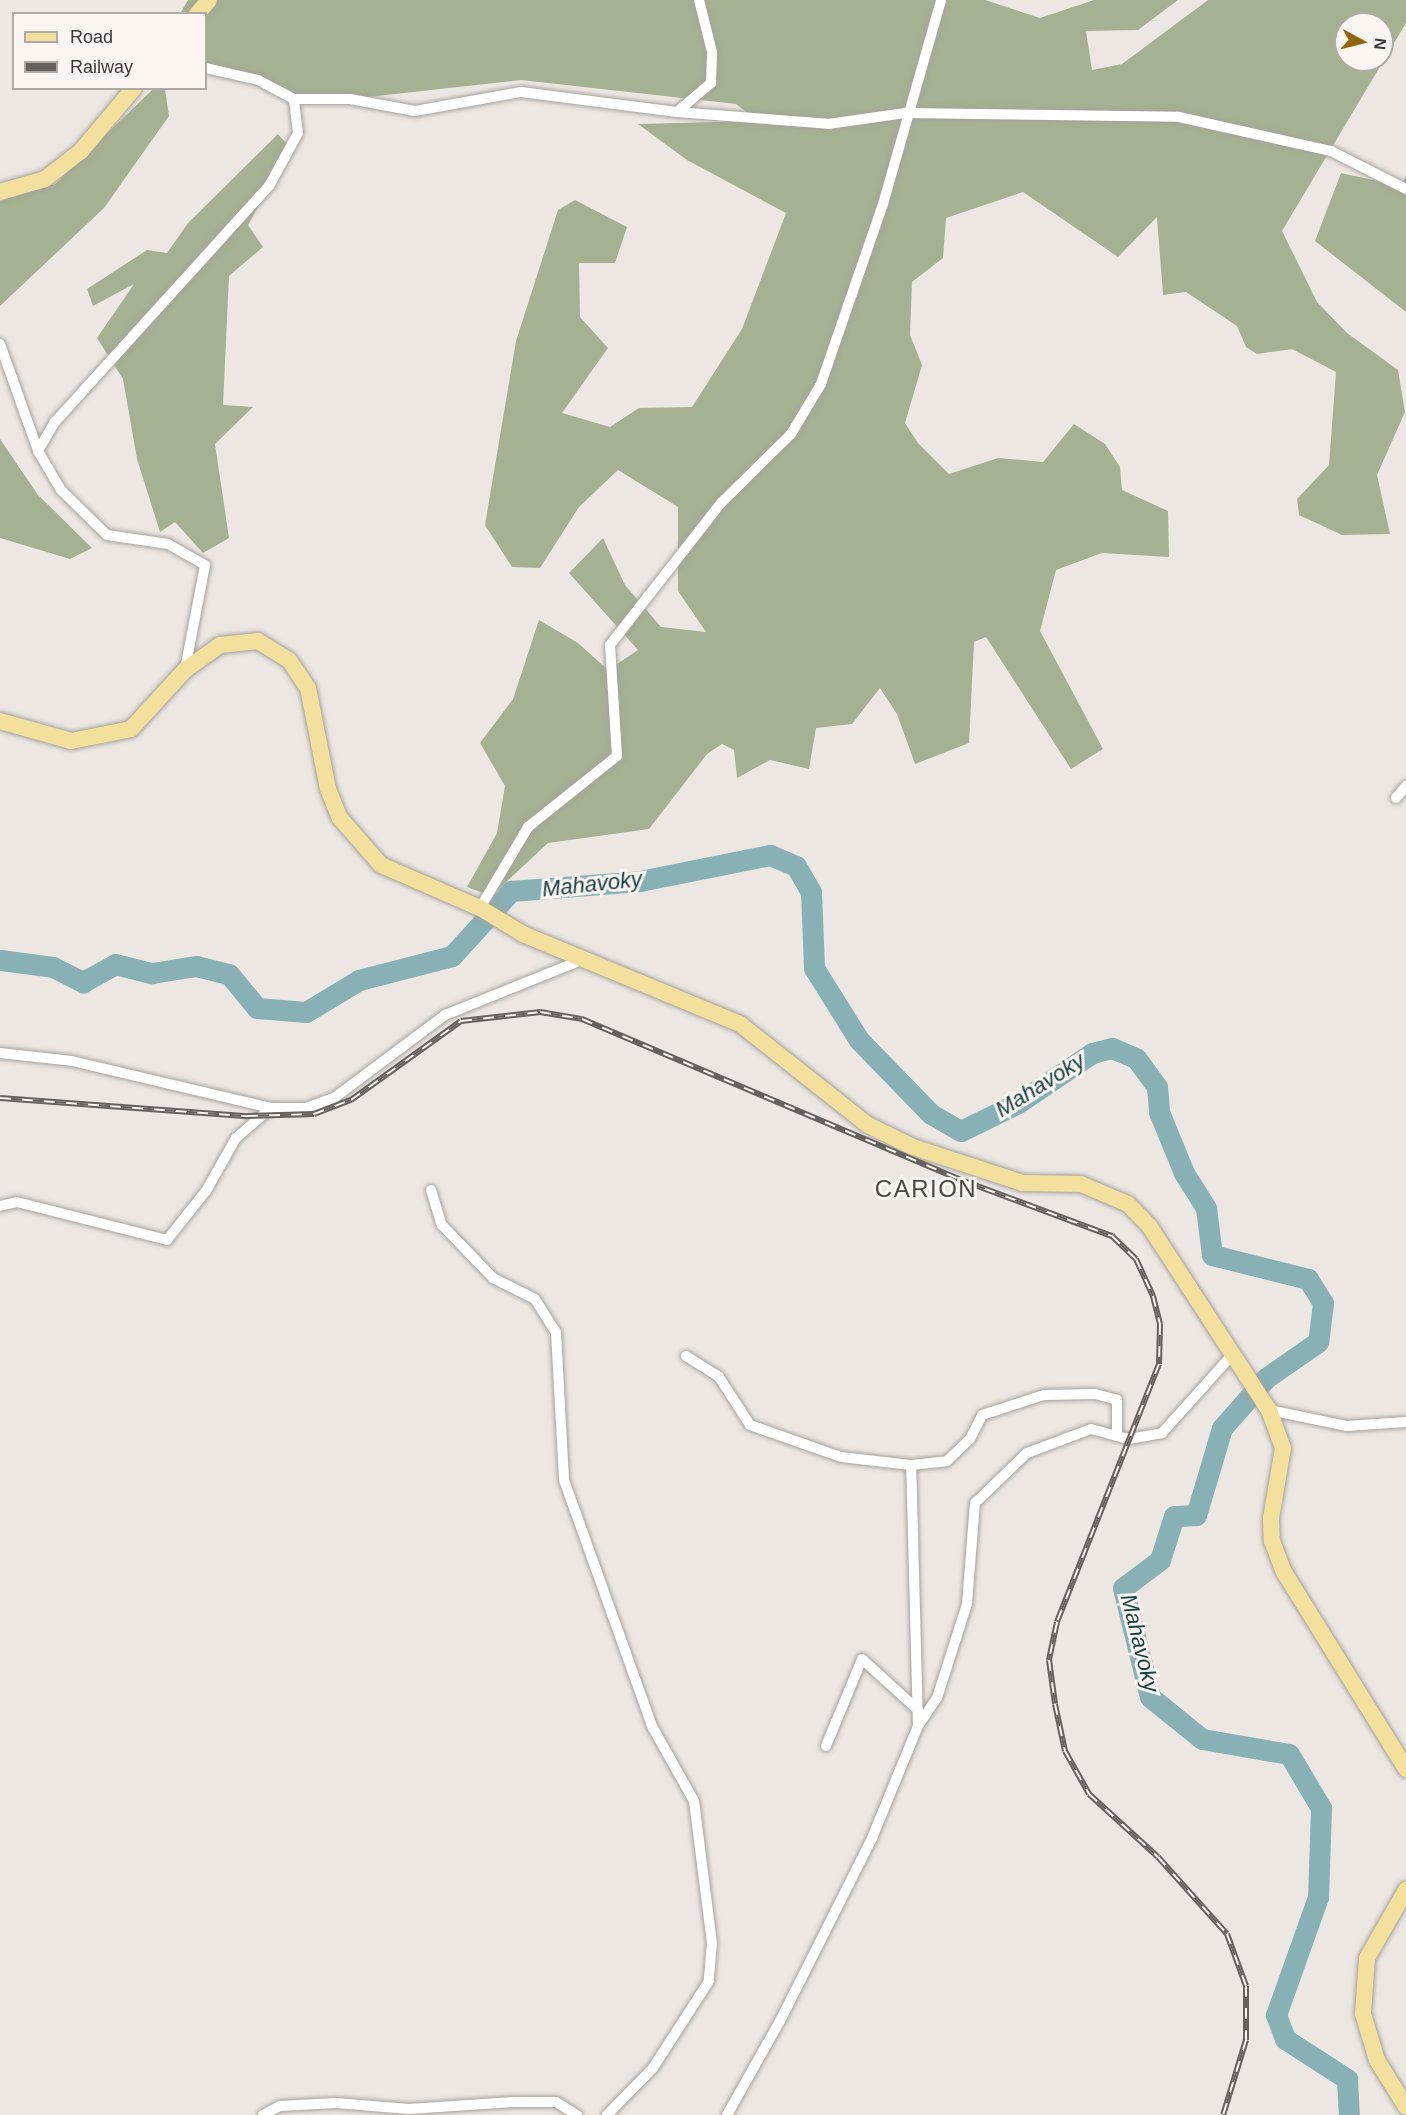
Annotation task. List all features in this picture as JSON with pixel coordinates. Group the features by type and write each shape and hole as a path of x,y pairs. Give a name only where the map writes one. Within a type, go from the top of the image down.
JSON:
{"main road":[{"path":"199,12 208,0"},
{"path":"0,192 45,179 63,165 132,90"},
{"path":"0,721 71,741 131,729 185,670 220,645 258,641 290,660 308,688 328,789 358,844 406,879 480,908 525,935 740,1024 868,1125 913,1147 1023,1183 1081,1184 1128,1204 1150,1227 1269,1410 1283,1448 1271,1518 1276,1551 1363,1706 1406,1769"},
{"path":"1406,1890 1367,1958 1363,2005 1377,2060 1406,2106"}],"street":[{"path":"677,112 711,83 712,52 699,0"},
{"path":"480,908 528,827 616,756 610,645 721,503 791,434 821,384 883,204 905,112 941,0"},
{"path":"207,68 258,80 294,99 350,99 415,111 521,92 677,112 828,124 905,112 1179,117 1331,151 1406,189"},
{"path":"38,451 55,422 269,186 298,133 294,99"},
{"path":"0,344 38,451 61,490 107,535 168,544 205,565 185,670"},
{"path":"1396,798 1406,786"},
{"path":"0,1053 72,1060 271,1108 306,1108 334,1098 445,1015 585,959"},
{"path":"0,1206 17,1202 167,1240 206,1191 236,1138 271,1108"},
{"path":"431,1190 442,1225 492,1278 535,1299 556,1332 564,1480 653,1728 694,1801 712,1943 709,1981 652,2068 605,2114"},
{"path":"727,2115 872,1838 918,1726 937,1698 967,1604 975,1503 1027,1453 1091,1429 1117,1435 1162,1433 1232,1355"},
{"path":"686,1356 719,1377 750,1425 841,1457 911,1465 947,1461 970,1438 982,1415 1044,1395 1095,1394 1117,1400 1117,1435"},
{"path":"1269,1410 1347,1426 1406,1422"},
{"path":"911,1465 918,1726"},
{"path":"826,1746 862,1659 918,1710"},
{"path":"263,2115 280,2106 385,2107 556,2102 577,2115"},
{"path":"372,2115 385,2107"}],"green space":[{"path":"188,0 985,0 1040,18 1094,0 1178,0 1138,30 1086,31 1092,70 1122,64 1208,0 1406,0 1406,23 1394,43 1394,12 1334,12 1334,72 1377,72 1282,231 1317,302 1347,333 1398,370 1405,412 1377,475 1390,534 1342,535 1299,515 1297,499 1329,465 1336,372 1292,349 1257,354 1246,347 1237,326 1186,292 1163,295 1157,217 1118,257 1023,192 946,218 943,258 912,282 910,335 922,365 905,423 918,443 949,474 998,458 1043,462 1074,424 1105,444 1120,467 1122,490 1168,511 1169,557 1102,553 1056,570 1040,631 1103,749 1071,769 986,637 974,642 969,743 915,764 897,714 880,688 852,724 816,728 809,769 770,760 737,778 734,750 722,744 707,754 649,829 548,843 491,896 467,887 497,833 505,786 480,743 513,699 539,620 578,643 608,670 638,650 569,573 603,538 625,585 661,627 706,632 678,591 678,507 618,470 579,507 540,568 512,567 485,525 516,341 558,210 575,200 627,227 615,263 579,263 580,317 608,348 562,413 610,427 639,408 692,407 742,329 786,213 687,160 638,124 758,121 736,104 521,80 350,99 294,99 207,68 207,12 181,12"},
{"path":"152,90 165,90 169,116 104,208 0,306 0,201 55,184"},
{"path":"278,134 290,148 248,225 263,247 229,276 223,405 253,407 215,444 229,538 203,553 175,522 160,532 137,459 123,379 97,338 134,284 93,306 87,289 147,250 167,253 188,223"},
{"path":"1341,173 1401,186 1406,176 1406,312 1315,241"},
{"path":"0,439 38,495 92,548 70,559 0,538"}],"waterway":[{"name":"Mahavoky","path":"0,960 53,967 83,982 115,964 152,973 196,966 229,974 257,1008 306,1012 359,980 452,956 511,891 640,881 770,855 796,866 811,892 814,968 859,1040 931,1114 961,1131 1018,1103 1092,1053 1112,1048 1136,1058 1157,1087 1159,1112 1184,1173 1206,1208 1212,1255 1308,1279 1323,1303 1318,1342 1266,1378 1222,1428 1196,1515 1174,1516 1160,1560 1123,1588 1150,1697 1202,1739 1289,1754 1321,1808 1318,1897 1276,2015 1285,2039 1347,2079 1349,2115"}],"railway":[{"path":"0,1098 247,1116 314,1114 351,1100 461,1021 540,1012 582,1019 964,1181 1112,1236 1136,1259 1153,1296 1160,1324 1159,1364 1057,1622 1049,1660 1065,1751 1089,1794 1158,1857 1227,1934 1246,1986 1246,2040 1223,2115"}],"district":[{"name":"CARION","path":"926,1189"}]}
